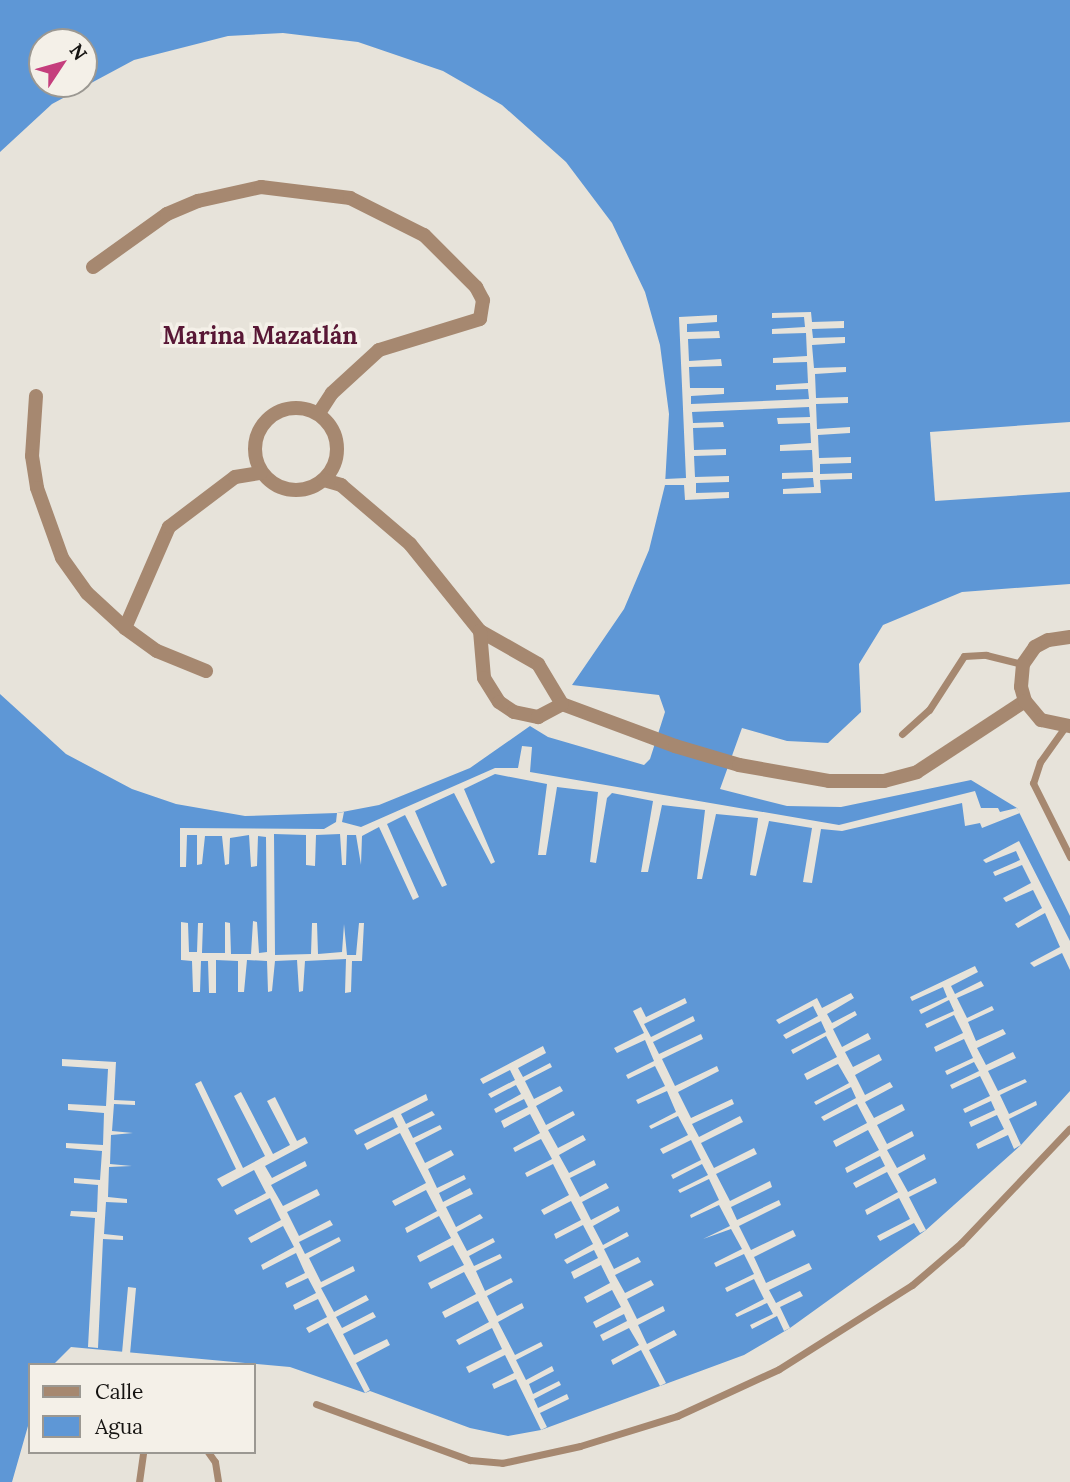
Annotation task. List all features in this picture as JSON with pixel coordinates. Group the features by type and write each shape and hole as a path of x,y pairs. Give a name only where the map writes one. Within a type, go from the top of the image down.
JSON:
{"street":[{"path":"93,267 138,231 198,201 261,187 305,190 350,198 424,236 475,287 484,311 473,323 404,339 379,350 332,393 318,413"},
{"path":"36,396 32,456 37,488 62,558 87,593 125,628 157,651 206,671"},
{"path":"125,628 169,527 235,477 261,473 287,489 313,487 324,480 338,449 332,428 318,413 294,407 264,422 255,442 261,473"},
{"path":"324,480 341,485 410,544 480,631 538,664 562,704 652,739 739,765 828,781 903,778 1025,701"},
{"path":"480,631 484,678 499,702 514,712 538,717 562,704"},
{"path":"1068,726 1041,720 1025,701 1023,664 1048,640 1070,637"}],"lane":[{"path":"902,734 929,710 964,656 986,655 1023,664"},
{"path":"1068,726 1040,762 1033,783 1070,857"},
{"path":"316,1404 470,1460 502,1462 580,1447 677,1416 779,1369 912,1285 961,1243 1070,1128"},
{"path":"139,1482 143,1454"},
{"path":"209,1454 215,1462 218,1482"}],"water":[{"path":"0,0 1070,0 1070,584 962,592 883,625 859,664 861,712 828,743 787,741 742,728 720,789 787,806 841,807 971,780 1017,808 1070,916 1070,1091 1021,1145 926,1230 790,1328 744,1355 541,1430 508,1436 470,1428 370,1391 365,1393 290,1367 71,1347 55,1363 28,1363 28,1426 12,1482 0,1482 0,694 66,754 132,789 176,804 245,816 337,813 379,805 470,768 530,726 548,737 644,765 650,759 665,712 659,695 572,685 624,609 649,550 665,485 669,414 660,345 645,292 612,223 566,162 502,105 443,71 358,42 283,33 228,36 134,60 98,79 98,28 28,28 28,98 63,98 52,104 0,152"}],"pier":[{"path":"811,312 812,322 844,321 844,328 812,329 813,338 845,337 845,343 812,345 814,368 846,367 846,372 815,374 816,398 848,397 848,403 816,404 817,429 850,427 850,433 818,435 819,458 851,457 851,463 820,464 820,474 852,473 852,479 820,480 821,493 783,494 783,489 814,487 813,478 782,479 782,473 813,472 812,450 780,451 780,445 811,443 810,423 778,424 777,418 810,417 809,407 692,412 693,423 723,422 724,427 693,428 694,450 726,449 726,455 694,456 695,477 729,476 729,482 696,483 696,493 729,492 729,498 685,500 684,485 665,485 665,479 686,478 679,317 717,315 717,322 687,324 687,332 719,331 720,338 688,339 689,361 721,359 722,366 689,367 690,388 724,388 724,394 691,396 691,404 809,399 808,389 776,390 776,385 808,383 807,362 773,363 773,358 807,356 806,333 772,334 772,329 805,327 804,317 772,318 772,313"},
{"path":"1070,422 1070,492 935,501 930,432"},
{"path":"522,746 532,747 530,772 839,825 975,791 981,808 998,808 1000,812 1017,808 1020,813 982,828 980,823 965,826 962,803 842,831 821,829 812,883 803,882 812,828 769,821 756,876 750,875 758,818 716,814 702,879 697,879 705,810 662,805 648,872 641,872 653,801 612,793 607,798 596,863 590,862 598,792 557,787 546,855 538,855 547,784 495,774 464,789 495,862 491,864 454,793 415,811 447,885 442,887 405,815 387,824 419,897 413,900 379,827 362,836 361,865 356,835 347,835 346,865 342,865 340,834 316,835 315,866 306,865 306,835 274,834 275,955 311,954 312,923 317,923 318,954 342,952 344,924 347,955 356,955 359,923 364,923 362,961 352,961 351,992 345,993 346,959 305,961 303,991 299,992 297,960 275,961 272,991 268,992 267,961 247,960 244,992 238,992 238,961 216,960 216,993 209,993 208,961 201,961 200,992 193,992 192,961 181,960 181,922 188,923 189,952 197,952 198,923 203,923 202,953 225,953 225,922 230,923 231,954 251,954 253,921 257,922 259,953 267,952 266,837 258,836 257,866 251,867 249,835 230,838 229,864 225,865 222,836 205,836 202,864 197,865 197,835 187,835 186,867 180,867 180,828 324,829 336,822 337,813 344,812 342,822 361,827 495,768 518,768"},
{"path":"1019,841 1070,941 1070,970 1062,953 1034,967 1030,963 1060,947 1045,913 1018,928 1015,924 1042,908 1033,890 1006,902 1003,898 1031,883 1022,865 995,876 993,872 1020,860 1016,851 986,863 983,860"},
{"path":"975,966 978,972 951,986 955,994 981,981 984,986 957,998 967,1018 992,1006 994,1010 968,1022 976,1041 1003,1029 1006,1034 977,1048 986,1065 1013,1052 1016,1058 988,1071 998,1091 1025,1079 1027,1082 1000,1095 1009,1114 1036,1101 1037,1105 1009,1119 1021,1145 1014,1149 1008,1135 978,1149 976,1144 1004,1129 997,1115 971,1127 969,1122 995,1110 991,1101 965,1113 963,1109 990,1096 980,1076 952,1089 950,1085 979,1071 974,1062 947,1075 945,1071 973,1058 964,1039 936,1052 934,1047 963,1033 954,1015 927,1028 925,1024 954,1011 949,1000 921,1014 919,1010 947,997 943,987 912,1001 910,997"},
{"path":"851,993 854,998 827,1014 832,1023 855,1011 857,1015 833,1029 842,1047 868,1033 871,1039 845,1052 853,1067 879,1054 882,1060 855,1075 865,1095 890,1082 893,1087 865,1102 874,1118 902,1104 905,1110 877,1125 887,1144 912,1131 914,1136 887,1150 897,1168 924,1154 926,1159 898,1174 908,1192 935,1178 937,1183 909,1197 926,1230 920,1233 914,1223 880,1241 877,1236 910,1219 899,1198 867,1215 865,1210 898,1192 887,1172 856,1188 853,1183 885,1166 880,1156 847,1173 845,1168 879,1150 868,1130 836,1147 833,1141 867,1123 857,1104 824,1121 821,1117 856,1098 851,1087 816,1105 814,1102 849,1083 838,1064 807,1080 804,1074 837,1057 826,1036 793,1054 791,1050 826,1032 821,1021 786,1039 783,1035 818,1016 813,1006 779,1024 776,1020 817,998 822,1008"},
{"path":"685,998 687,1003 644,1024 651,1037 693,1016 695,1021 653,1042 659,1054 701,1034 703,1039 662,1059 675,1086 717,1066 719,1071 678,1092 691,1118 732,1099 734,1104 692,1124 699,1137 740,1116 743,1122 701,1143 714,1168 754,1148 757,1154 716,1174 730,1201 770,1181 772,1187 731,1207 737,1220 779,1200 781,1205 739,1226 751,1250 793,1230 796,1236 754,1257 766,1283 809,1263 812,1269 769,1290 776,1303 800,1291 803,1296 780,1307 790,1328 784,1331 777,1316 752,1329 750,1325 773,1314 767,1303 737,1317 735,1314 764,1299 754,1279 727,1292 725,1288 754,1274 744,1254 716,1267 714,1263 742,1249 731,1229 703,1239 730,1226 719,1205 691,1218 690,1215 719,1200 709,1179 680,1193 678,1190 708,1175 702,1164 673,1179 671,1175 701,1160 691,1140 663,1154 660,1149 688,1135 678,1116 651,1129 649,1126 676,1112 667,1091 638,1104 636,1100 665,1086 655,1066 628,1079 626,1075 654,1061 645,1040 617,1053 614,1048 644,1033 633,1011 641,1007 646,1017"},
{"path":"543,1046 546,1053 518,1068 523,1077 550,1063 552,1067 525,1081 534,1099 560,1086 563,1091 536,1106 546,1125 573,1111 575,1115 548,1130 558,1148 583,1135 586,1140 559,1155 569,1173 594,1160 596,1165 570,1178 580,1197 606,1183 609,1188 582,1202 591,1220 618,1206 620,1211 593,1226 603,1245 627,1232 629,1236 604,1249 614,1269 638,1257 641,1262 615,1275 625,1293 651,1280 654,1285 627,1299 637,1319 663,1306 665,1311 638,1325 647,1344 674,1330 677,1335 649,1350 666,1383 660,1386 641,1350 613,1365 611,1360 639,1345 629,1328 603,1341 600,1335 627,1321 624,1314 596,1328 593,1322 621,1307 612,1290 587,1303 584,1297 610,1283 601,1265 574,1279 571,1272 598,1258 594,1250 567,1264 564,1260 593,1244 583,1225 556,1239 554,1234 581,1220 571,1201 544,1215 541,1210 569,1195 553,1164 527,1177 525,1173 552,1159 541,1139 515,1152 513,1148 540,1133 530,1114 504,1128 501,1121 528,1107 524,1099 496,1113 494,1109 521,1094 516,1085 491,1098 488,1094 515,1080 510,1070 483,1084 480,1079"},
{"path":"62,1059 116,1062 114,1100 135,1101 135,1105 114,1104 112,1131 133,1133 111,1135 110,1164 132,1166 109,1167 108,1197 127,1199 127,1203 106,1202 104,1234 123,1236 123,1240 103,1239 98,1348 88,1347 95,1218 70,1216 71,1211 97,1212 98,1185 74,1183 74,1178 100,1180 102,1151 66,1148 66,1143 103,1145 104,1113 68,1110 68,1104 106,1106 108,1069 62,1066"},
{"path":"201,1081 243,1168 265,1156 234,1096 241,1092 273,1154 290,1145 267,1101 275,1097 297,1141 305,1137 308,1143 265,1166 272,1178 305,1161 307,1166 271,1185 283,1206 317,1189 320,1195 287,1212 299,1236 330,1220 333,1225 299,1242 305,1254 339,1237 341,1241 309,1258 321,1282 353,1266 355,1271 321,1288 334,1312 366,1295 369,1300 336,1317 342,1328 373,1312 376,1317 343,1334 354,1355 387,1339 390,1345 356,1363 370,1390 365,1393 328,1323 309,1333 306,1328 327,1317 318,1299 295,1310 293,1305 316,1293 308,1278 287,1288 285,1283 305,1273 296,1253 263,1270 261,1265 294,1247 283,1226 251,1243 248,1238 281,1220 270,1198 237,1215 234,1210 266,1193 254,1170 222,1187 217,1179 236,1169 195,1084"},
{"path":"426,1094 428,1100 401,1114 406,1124 432,1111 435,1115 408,1128 413,1138 440,1125 442,1129 415,1143 425,1163 451,1150 454,1155 428,1169 437,1188 464,1175 466,1179 439,1193 443,1202 470,1188 473,1194 446,1207 456,1227 480,1214 483,1218 457,1232 467,1251 493,1238 495,1242 469,1256 474,1266 500,1254 502,1258 476,1271 485,1291 511,1278 513,1282 487,1296 497,1316 522,1303 524,1308 498,1322 515,1355 541,1342 543,1346 516,1360 526,1380 552,1366 554,1371 529,1384 533,1394 559,1381 561,1385 534,1399 538,1408 567,1394 569,1399 540,1413 547,1427 541,1430 516,1379 494,1389 492,1384 514,1373 505,1355 469,1373 466,1367 502,1349 492,1328 459,1345 456,1340 489,1322 478,1301 445,1318 442,1312 476,1294 464,1272 431,1289 428,1283 464,1265 453,1245 420,1262 417,1256 451,1238 439,1216 407,1233 405,1228 437,1211 426,1190 395,1206 392,1201 426,1183 400,1133 367,1150 364,1144 398,1127 393,1117 357,1135 354,1130"},
{"path":"128,1287 136,1288 130,1354 122,1353"}],"district":[{"name":"Marina Mazatlán","path":"260,336"}]}
